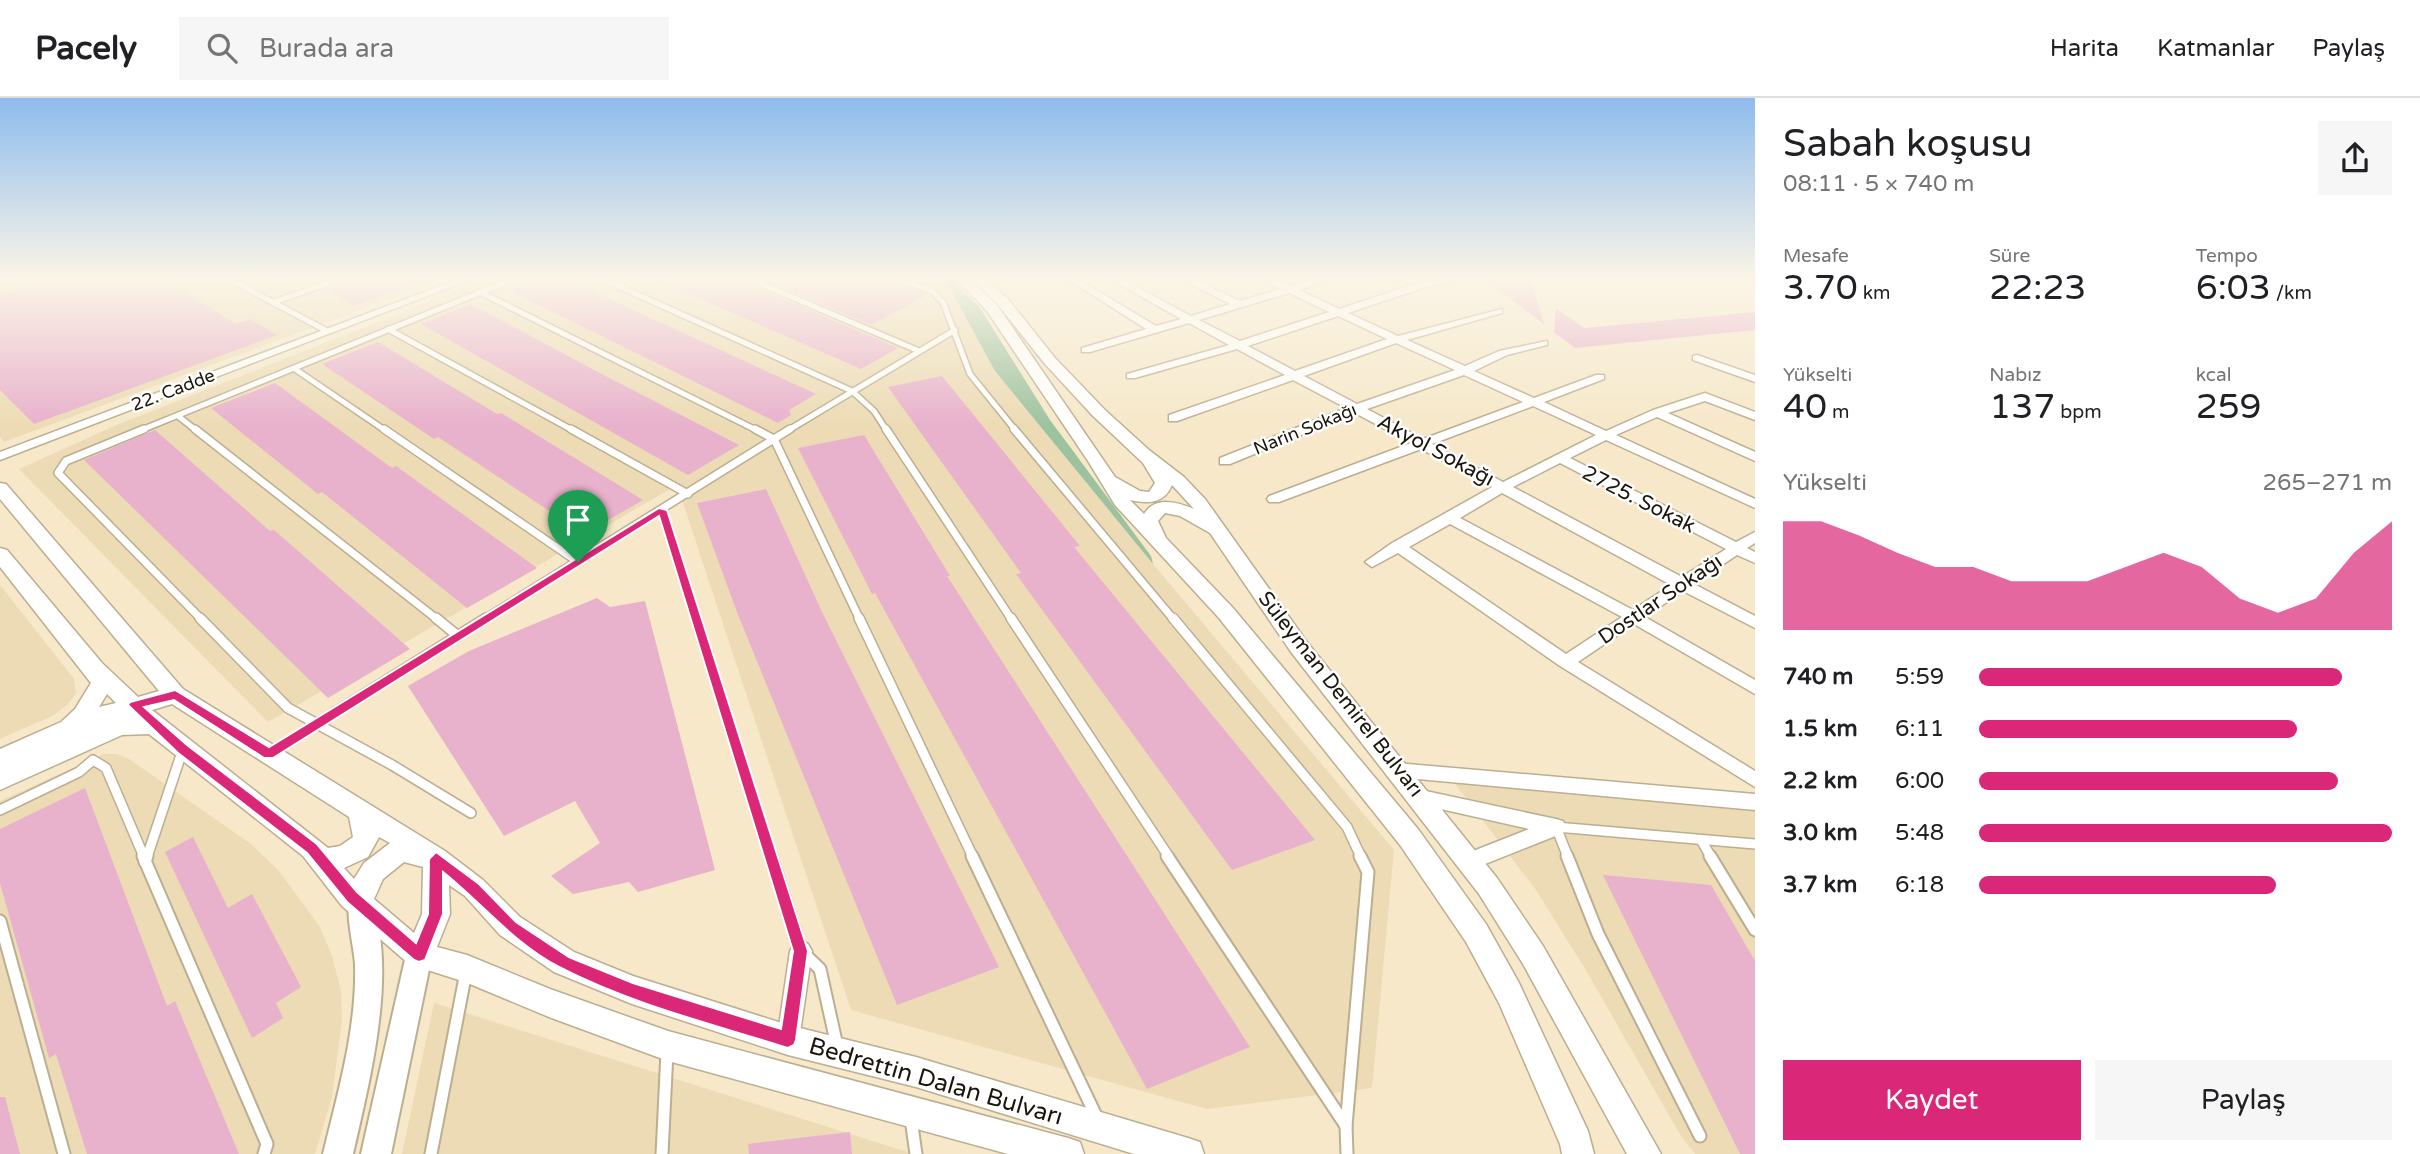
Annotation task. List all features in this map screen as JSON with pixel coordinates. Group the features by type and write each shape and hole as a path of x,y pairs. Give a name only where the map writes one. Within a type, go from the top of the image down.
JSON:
{"main road":[{"name":"Süleyman Demirel Bulvarı","path":"1006,329 1097,461 1121,501 1226,613 1409,837 1476,933 1509,993 1578,1154"},
{"name":"Süleyman Demirel Bulvarı","path":"1025,329 1063,376 1143,454 1188,491 1227,542 1299,647 1470,861 1533,955 1645,1154"},
{"path":"1097,461 1127,494 1144,498 1155,495 1163,489 1164,483 1143,454"},
{"name":"Bedrettin Dalan Bulvarı","path":"0,488 175,695 436,859 474,888 510,926 564,962 632,990 788,1040 916,1072 1188,1154"},
{"path":"1170,551 1149,521 1154,512 1162,509 1178,509 1199,517 1227,542"},
{"name":"Bedrettin Dalan Bulvarı","path":"0,554 94,669 183,749 312,848 359,903 419,955 467,969 549,1003 668,1046 1068,1154"},
{"path":"66,729 83,715 102,683 94,669"},
{"path":"0,760 66,729 134,705 175,695"},
{"path":"0,780 119,726 154,725"},
{"path":"321,859 341,858 360,847 366,838 366,827 358,810"},
{"path":"359,903 363,884 380,863 401,850 436,859 436,914 419,955"}],"street":[{"name":"22. Cadde","path":"0,456 332,329"},
{"name":"Akyol Sokağı","path":"1210,329 1755,623"},
{"path":"1131,376 1285,329"},
{"path":"1377,329 1755,504"},
{"path":"1173,418 1294,374 1433,329"},
{"path":"1086,350 1155,330"},
{"name":"Narin Sokağı","path":"1225,461 1358,408 1466,370 1503,353 1543,343"},
{"path":"1697,358 1755,379"},
{"path":"1274,499 1600,377"},
{"path":"1372,562 1503,487 1657,412 1705,397 1755,416"},
{"path":"1657,412 1755,457"},
{"name":"2725. Sokak","path":"1559,458 1755,558"},
{"path":"1448,517 1634,617 1755,688"},
{"name":"Dostlar Sokağı","path":"1566,662 1755,536"},
{"path":"1397,546 1566,662 1755,780"},
{"path":"1396,770 1755,802"},
{"path":"1421,798 1556,827"},
{"path":"1470,861 1556,827"},
{"path":"338,1154 364,1030 368,935 359,903"},
{"path":"788,1040 801,951"},
{"path":"376,1154 419,955"}],"lane":[{"path":"387,329 66,461 58,472 288,708 392,765 471,813"},
{"path":"389,329 688,494"},
{"path":"555,329 774,439 1102,1129"},
{"path":"715,329 852,391 874,411 1346,1126"},
{"path":"868,329 919,351"},
{"path":"269,754 774,439 955,330 970,374 989,400 1347,827 1368,872 1346,1126 1347,1154"},
{"path":"295,369 578,562"},
{"path":"178,416 458,636"},
{"path":"662,510 801,951 820,969 839,1053"},
{"path":"145,862 183,749"},
{"path":"0,810 79,772 93,760 106,768 267,1144 264,1154"},
{"path":"1700,1136 1598,934 1556,827 1755,844"},
{"path":"1701,840 1755,930"},
{"path":"0,921 64,1154"},
{"path":"431,1154 467,969"},
{"path":"662,1154 668,1046"},
{"path":"911,1113 915,1154"}],"shaded area":[{"path":"0,329 307,329 4,442 0,437"},
{"path":"359,329 972,329 995,371 1153,564 1394,850 1372,1088 1207,1109 851,1010 677,485 268,722 19,469 119,424"},
{"path":"0,585 74,679 76,693 68,704 54,715 0,739"},
{"path":"104,754 116,754 129,759 251,844 279,871 320,927 332,956 341,990 342,1020 332,1097 315,1154 0,1154 0,801"},
{"path":"1449,776 1755,805 1755,1154 1695,1154 1681,1136 1587,972 1536,890"},
{"path":"434,1003 914,1154 402,1154"}],"green space":[{"path":"972,329 993,329 1050,420 1151,556 1153,564 995,371"}],"building":[{"path":"0,329 267,329 277,335 34,424 0,390"},
{"path":"430,329 518,329 739,445 688,475"},
{"path":"588,329 675,329 816,394 789,410 791,415 778,423"},
{"path":"770,329 854,329 898,348 861,369"},
{"path":"1554,329 1755,329 1575,348 1554,332"},
{"path":"378,342 643,500 584,534 322,364"},
{"path":"942,376 1080,546 1074,547 1315,840 1232,870 1016,574 1021,573 888,387"},
{"path":"275,383 537,568 467,608 322,492 318,494 211,408"},
{"path":"155,430 410,649 328,698 84,460"},
{"path":"864,435 950,576 947,576 1250,1047 1147,1089 875,593 872,594 798,448"},
{"path":"766,489 822,612 999,967 897,1005 737,612 697,503"},
{"path":"597,598 610,607 645,601 715,870 638,892 629,882 573,894 551,876 600,843 575,801 504,836 408,686 469,651"},
{"path":"85,788 167,1006 175,1001 239,1154 87,1154 56,1054 49,1058 0,883 0,829"},
{"path":"193,837 228,908 252,894 301,987 276,1003 283,1018 252,1038 165,852"},
{"path":"1603,875 1711,885 1755,961 1755,1154 1740,1154"},
{"path":"0,1097 5,1097 20,1154 0,1154"},
{"path":"850,1132 852,1154 749,1154 748,1144"}],"route":[{"path":"662,510 801,951 788,1040 632,990 564,962 510,926 474,888 436,859 436,914 419,955 352,897 312,848 183,749 134,705 175,695 269,754 578,562 662,510"}]}
